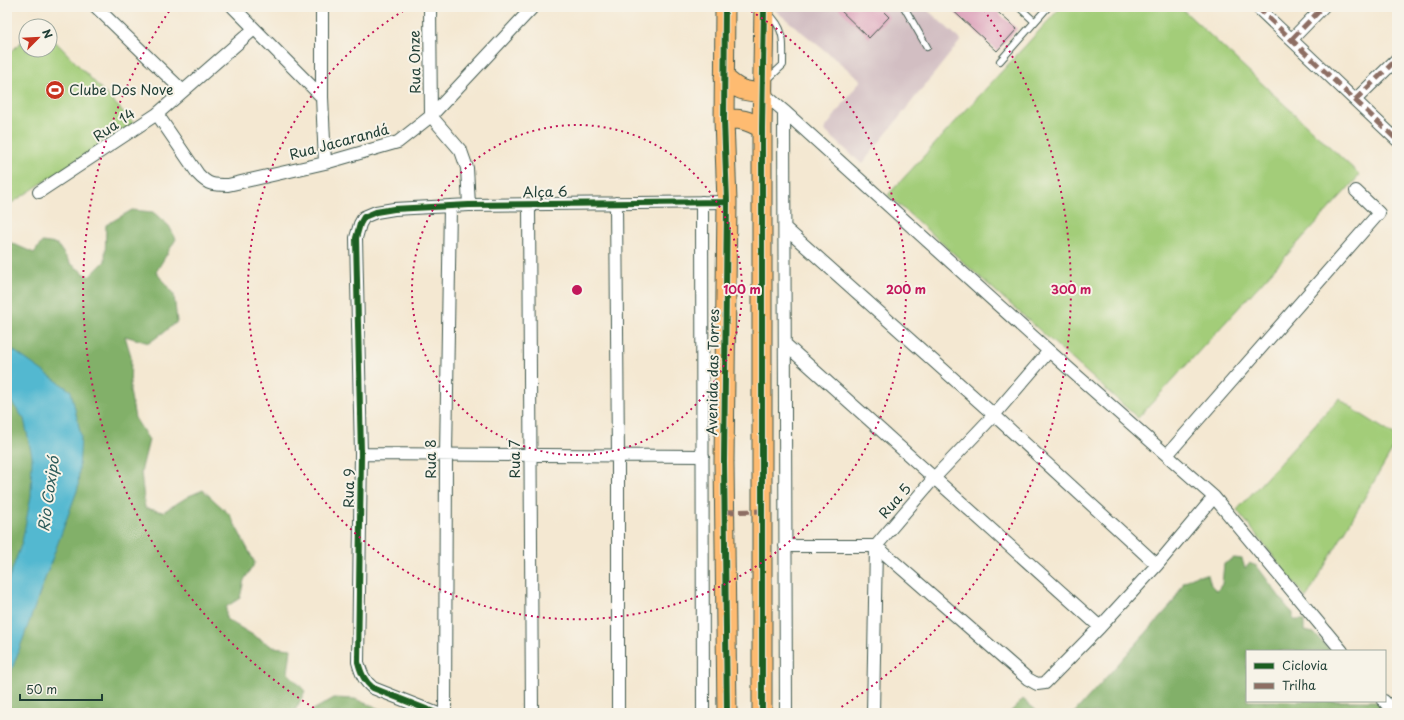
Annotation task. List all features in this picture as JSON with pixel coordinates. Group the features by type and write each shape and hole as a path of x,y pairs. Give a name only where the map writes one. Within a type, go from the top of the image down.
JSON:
{"main road":[{"name":"Avenida das Torres","path":"725,7 724,120 727,202 724,462 727,713"},
{"path":"762,713 762,128 764,8"},
{"path":"724,77 743,91 763,89"},
{"path":"724,120 747,120 762,128"}],"street":[{"path":"96,7 183,91"},
{"path":"233,7 322,97"},
{"path":"322,7 324,163"},
{"name":"Rua Onze","path":"430,7 431,116"},
{"path":"1257,7 1397,140"},
{"path":"1292,39 1323,7"},
{"name":"Rua Jacarandá","path":"157,114 205,182 216,185 228,185 324,163 398,142 431,116 529,9"},
{"name":"Rua 14","path":"39,192 157,114 254,29"},
{"path":"1355,100 1397,58"},
{"path":"763,89 784,110 1049,351 1214,497 1341,650"},
{"path":"784,110 786,713"},
{"path":"431,116 461,151 466,168 469,205"},
{"path":"1167,455 1379,213 1356,191"},
{"path":"702,202 703,713"},
{"name":"Alça 6","path":"364,217 384,210 469,205 727,202"},
{"path":"616,203 618,713"},
{"name":"Rua 7","path":"529,205 532,713"},
{"name":"Rua 8","path":"445,713 446,454 450,206"},
{"name":"Rua 9","path":"364,217 360,224 356,238 361,454 358,662 366,682 373,688 436,713"},
{"path":"785,228 994,415 1157,565"},
{"path":"785,344 1100,627"},
{"name":"Rua 5","path":"876,546 934,478 994,415 1049,351"},
{"path":"361,454 703,456"},
{"path":"785,546 876,546 1028,679 1037,684 1045,683 1100,627 1157,565 1214,497"},
{"path":"873,713 876,546"},
{"path":"1385,702 1394,713"}],"lane":[{"path":"904,7 927,47"},
{"path":"1019,7 1034,21"},
{"path":"1000,61 1048,7"}],"shaded area":[{"path":"771,7 924,7 961,40 862,164 824,130 861,80"}],"green space":[{"path":"1061,7 1180,7 1360,175 1138,418 888,195"},
{"name":"Clube Dos Nove","path":"58,44 134,123 7,206 7,56 18,45 18,58 58,58"},
{"path":"132,210 153,212 169,226 176,239 156,272 174,295 177,322 149,343 125,336 131,356 130,391 135,418 149,440 141,472 145,508 163,512 189,496 203,490 230,515 255,563 244,580 240,598 226,607 226,619 273,647 291,649 288,673 305,691 294,713 266,713 260,710 246,713 7,713 7,241 34,253 42,242 57,244 70,263 89,277 105,261 106,225"},
{"path":"1339,398 1359,413 1397,437 1397,442 1306,598 1237,510"},
{"path":"1234,558 1242,559 1245,568 1249,563 1257,566 1293,613 1293,620 1304,620 1304,631 1314,633 1329,650 1246,650 1246,702 1376,702 1386,713 1074,713 1172,604 1184,582 1196,575 1208,575 1211,585 1217,591 1222,584 1224,564"},
{"path":"334,698 355,699 389,713 308,713"},
{"path":"1023,699 1039,713 1009,713"}],"water":[{"name":"Rio Coxipó","path":"7,346 71,391 81,436 78,488 7,683 7,584 22,542 31,496 32,456 24,419 7,396"}],"building":[{"path":"837,7 879,7 889,17 869,38"},
{"path":"949,7 992,7 1017,29 997,51"}],"marked path":[{"path":"1257,7 1397,140"},
{"path":"1292,39 1323,7"},
{"path":"1355,100 1397,59"},
{"path":"725,512 762,511"}],"cycle path":[{"path":"725,7 724,120 727,202 724,462 727,713"},
{"path":"762,713 762,128 764,7"},
{"path":"436,713 373,688 367,683 360,670 358,662 361,454 356,238 360,224 364,217 376,212 394,209 469,205 727,202"}],"place":[{"name":"Clube Dos Nove","path":"55,90"}]}
